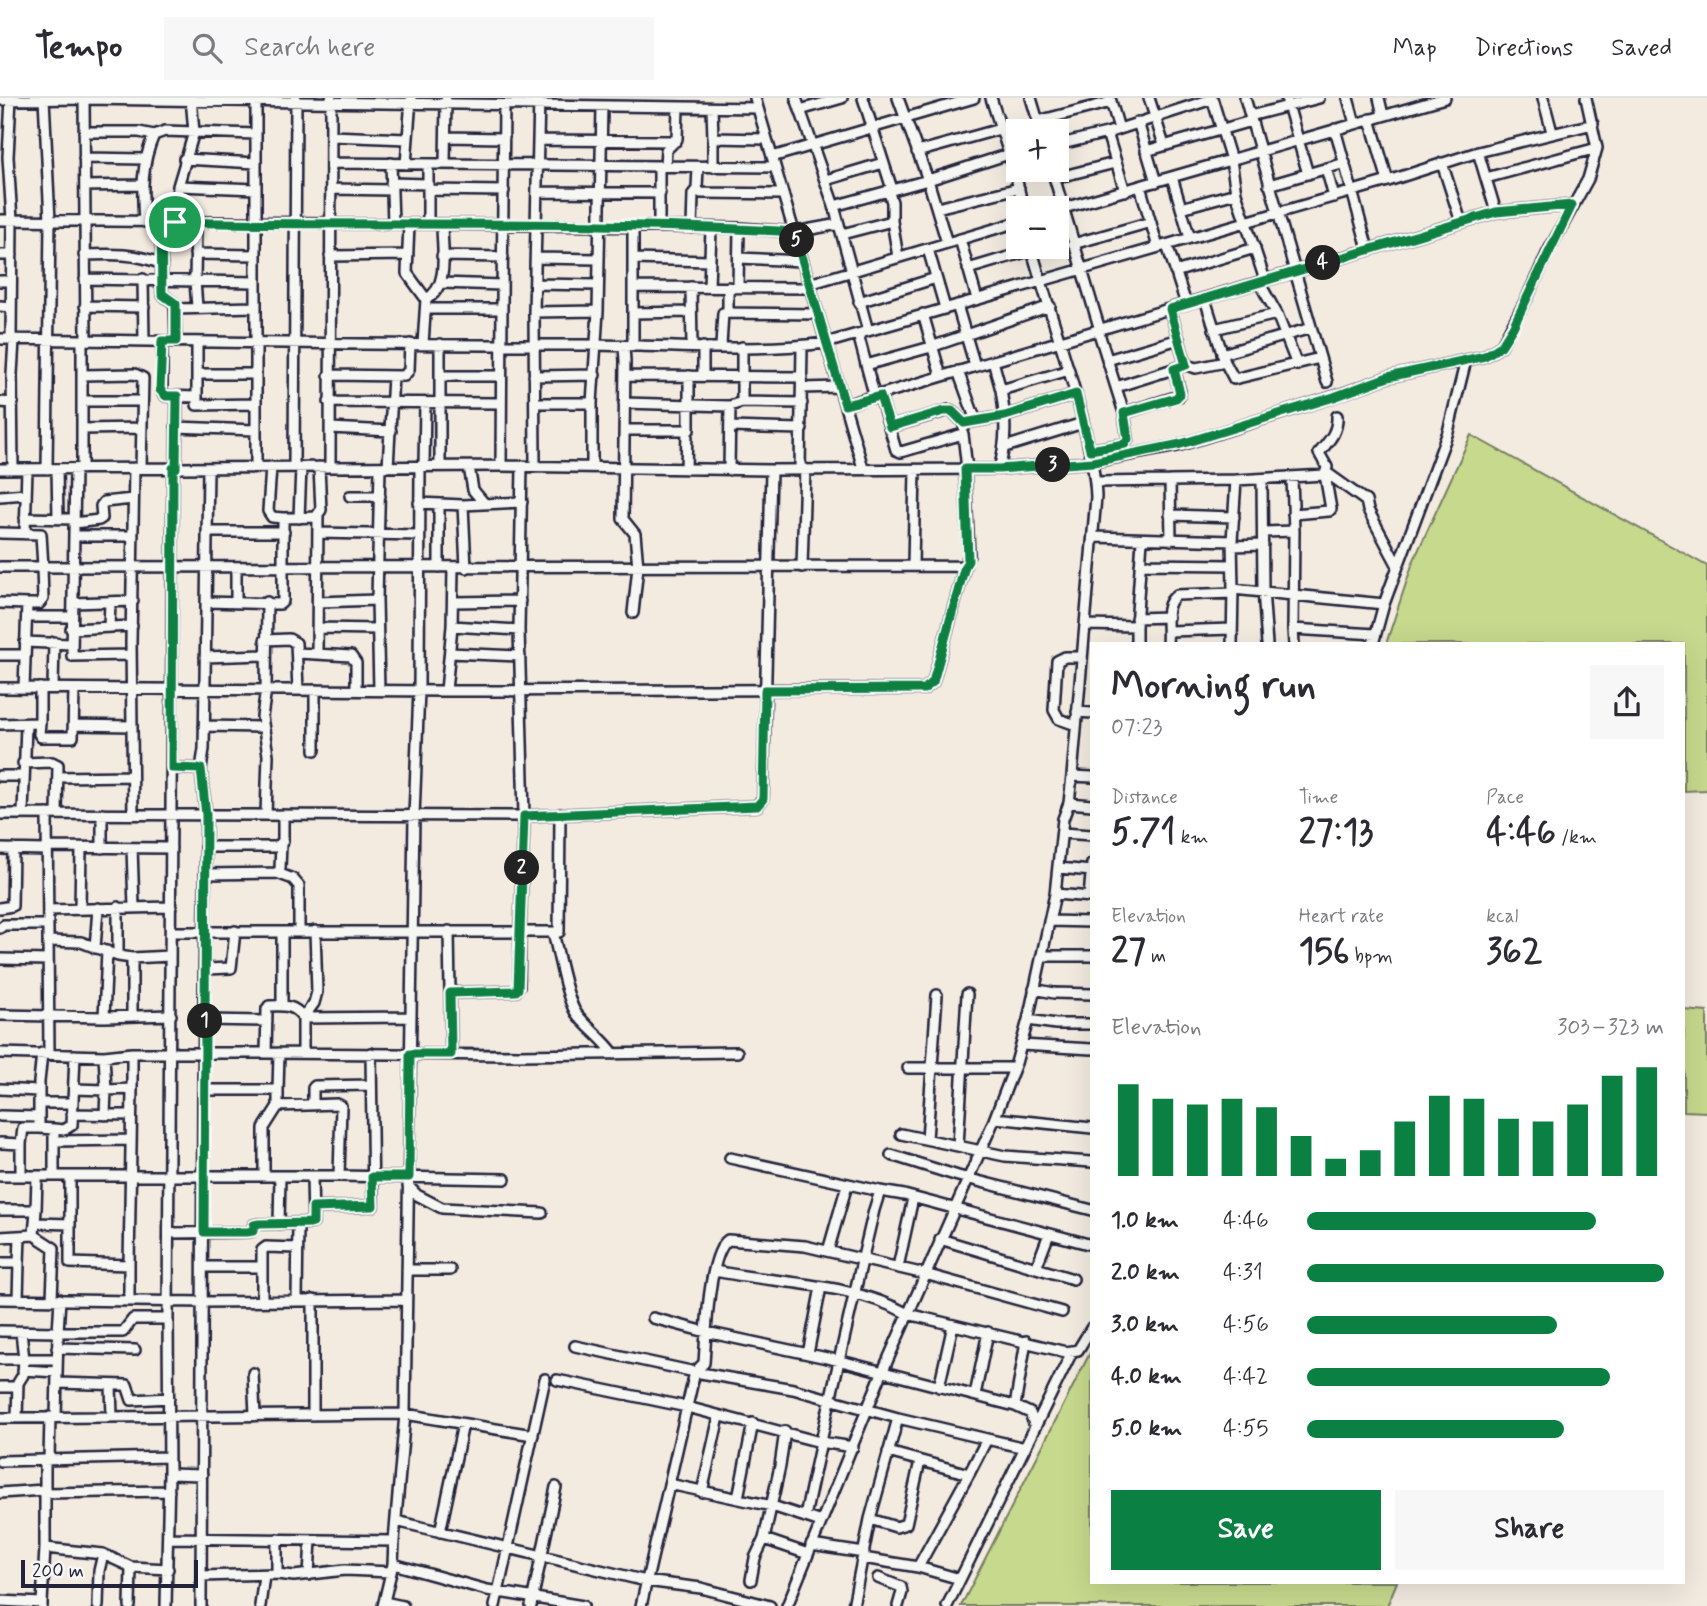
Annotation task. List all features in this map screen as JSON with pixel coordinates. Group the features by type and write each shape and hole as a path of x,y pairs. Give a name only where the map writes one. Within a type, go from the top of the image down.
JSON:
{"street":[{"path":"755,98 863,468"},
{"path":"796,98 826,180 868,331"},
{"path":"800,110 842,98"},
{"path":"863,98 890,190 898,257"},
{"path":"898,98 928,180 947,243"},
{"path":"772,157 974,98"},
{"path":"991,98 1006,146"},
{"path":"1031,98 1037,119"},
{"path":"1149,98 1164,145"},
{"path":"1069,142 1107,133 1212,98 1262,281 1297,365"},
{"path":"1245,98 1327,382"},
{"path":"1146,151 1250,119 1287,102 1319,98"},
{"path":"1348,98 1355,124"},
{"path":"1379,98 1383,115"},
{"path":"1069,207 1446,98"},
{"path":"1543,98 1552,132"},
{"path":"0,469 592,466 729,470 999,469 1093,462 1181,444 1334,397 1388,377 1485,356 1501,346 1572,205 1588,179 1597,148 1586,98"},
{"path":"11,99 8,157 12,220 13,469"},
{"path":"82,99 85,306 82,429 74,521 72,656 131,654"},
{"path":"175,222 178,186 194,132 191,99"},
{"path":"0,100 539,101 602,106 665,102 678,107 758,108"},
{"path":"44,100 50,221 52,469 58,519"},
{"path":"296,100 294,343 299,518"},
{"path":"330,467 331,100"},
{"path":"1045,119 1110,100 1119,129"},
{"path":"406,164 411,101"},
{"path":"445,164 450,101"},
{"path":"535,466 534,312 539,101"},
{"path":"256,102 256,467"},
{"path":"1287,102 1308,174"},
{"path":"501,466 503,138 507,103"},
{"path":"592,466 602,106"},
{"path":"659,227 662,166 666,150 676,141 678,107"},
{"path":"712,108 713,167"},
{"path":"1370,119 1388,181"},
{"path":"1138,122 1156,181"},
{"path":"0,340 692,347 802,346 826,343 1334,197 1478,152 1593,124"},
{"path":"1335,129 1368,249"},
{"path":"917,152 1000,130"},
{"path":"84,132 139,132 153,135 165,131 256,134"},
{"path":"1107,133 1125,191"},
{"path":"144,222 141,185 145,159 153,135"},
{"path":"331,136 407,139"},
{"path":"446,137 503,138"},
{"path":"713,138 766,139"},
{"path":"538,140 676,141"},
{"path":"1486,178 1597,148"},
{"path":"1478,152 1496,212"},
{"path":"834,206 1006,155"},
{"path":"84,159 145,159"},
{"path":"184,159 256,163"},
{"path":"331,163 775,167"},
{"path":"391,163 393,223"},
{"path":"826,180 883,163"},
{"path":"1069,171 1115,163"},
{"path":"1269,185 1345,163"},
{"path":"1442,163 1461,222"},
{"path":"428,164 428,224"},
{"path":"692,228 693,194 697,189 698,167"},
{"path":"1326,168 1334,197"},
{"path":"1172,177 1190,238"},
{"path":"1017,182 1021,196"},
{"path":"85,186 141,185"},
{"path":"178,186 256,189"},
{"path":"1140,186 1151,222 1175,272 1186,304"},
{"path":"332,189 428,187 504,191"},
{"path":"937,208 1019,188"},
{"path":"697,189 701,193 783,194"},
{"path":"538,192 660,194"},
{"path":"1181,208 1236,193"},
{"path":"845,405 1496,212 1572,205"},
{"path":"0,220 739,228 794,232 840,229 892,221"},
{"path":"161,222 162,294 174,301 176,341"},
{"path":"1073,244 1151,222"},
{"path":"196,223 197,307"},
{"path":"409,224 408,277 426,304"},
{"path":"423,344 426,304 441,283 442,225"},
{"path":"633,287 810,286 1006,226"},
{"path":"633,227 633,313 625,376 622,467 622,519 634,530 638,567 633,613"},
{"path":"728,312 739,258 739,228"},
{"path":"709,287 711,229"},
{"path":"1069,233 1124,413 1128,439 1127,442 1090,450"},
{"path":"960,239 977,299"},
{"path":"1175,272 1255,248"},
{"path":"928,249 945,308"},
{"path":"195,254 256,255"},
{"path":"0,255 12,255"},
{"path":"84,255 126,255 147,258 162,264"},
{"path":"330,256 408,255"},
{"path":"442,256 503,257"},
{"path":"968,269 1006,257"},
{"path":"536,258 599,259"},
{"path":"739,258 802,261"},
{"path":"634,259 710,261"},
{"path":"786,1606 882,1373 995,1118 1014,1068 1028,1020 1055,894 1065,811 1069,803 1079,684 1085,654 1096,482 1062,341 1035,259"},
{"path":"859,302 936,278"},
{"path":"85,279 255,282"},
{"path":"143,279 144,341"},
{"path":"0,281 11,281"},
{"path":"441,283 502,285"},
{"path":"536,284 598,285"},
{"path":"691,287 692,347"},
{"path":"1205,299 1232,378 1237,380 1320,358"},
{"path":"426,304 501,309"},
{"path":"957,305 975,366"},
{"path":"0,306 11,307"},
{"path":"85,306 144,307"},
{"path":"866,365 1050,306"},
{"path":"175,309 254,307"},
{"path":"1170,309 1186,365"},
{"path":"534,312 598,311"},
{"path":"633,313 691,312"},
{"path":"721,346 723,313 818,314"},
{"path":"923,314 941,376"},
{"path":"1214,329 1277,314"},
{"path":"1116,387 1186,365 1196,368 1311,328"},
{"path":"858,334 896,450 901,452 910,469 913,566"},
{"path":"1107,360 1179,339"},
{"path":"162,341 160,390 166,396 196,397"},
{"path":"197,342 196,405 255,404"},
{"path":"329,375 404,376 409,372 410,344"},
{"path":"440,344 440,466"},
{"path":"703,346 703,376"},
{"path":"742,346 742,402"},
{"path":"802,346 802,566"},
{"path":"1293,629 1374,639 1384,604 1448,432 1466,360"},
{"path":"993,362 1005,416 1005,447 999,469"},
{"path":"1124,413 1179,396 1174,369"},
{"path":"1001,390 1069,370"},
{"path":"958,371 976,421"},
{"path":"0,373 12,374"},
{"path":"197,374 255,374"},
{"path":"82,375 143,377 142,428 133,536 133,814"},
{"path":"534,376 595,375"},
{"path":"379,690 377,600 380,496 391,431 393,376"},
{"path":"441,376 500,376"},
{"path":"625,376 802,377"},
{"path":"686,468 687,431 690,428 689,376"},
{"path":"802,388 839,387"},
{"path":"964,423 1005,416 1076,394"},
{"path":"166,1606 169,1538 172,567 177,396"},
{"path":"83,401 142,401"},
{"path":"0,402 13,402"},
{"path":"330,402 501,403"},
{"path":"624,403 730,406 742,402 802,403"},
{"path":"403,1606 384,1604 392,1568 405,1414 410,1017 419,690 419,503 425,403"},
{"path":"535,403 592,403"},
{"path":"729,470 730,406"},
{"path":"890,427 944,411 952,411 964,423"},
{"path":"1293,514 1331,509 1327,467 1319,453 1335,433 1337,416"},
{"path":"0,688 446,691 924,689 933,682 969,555 962,434 964,423"},
{"path":"1005,447 1083,423"},
{"path":"176,427 255,430"},
{"path":"730,427 802,429"},
{"path":"82,429 142,428"},
{"path":"330,428 391,431"},
{"path":"624,430 687,431"},
{"path":"901,452 962,434"},
{"path":"450,993 518,989 524,816 519,630 522,466"},
{"path":"271,467 268,511 272,517 318,517"},
{"path":"317,654 319,467"},
{"path":"469,467 473,489 484,503"},
{"path":"201,1606 206,815 201,769 208,567 208,468"},
{"path":"25,534 27,469"},
{"path":"0,814 524,816 759,805 763,799 771,470"},
{"path":"1096,482 1236,480 1326,474 1366,501 1368,510 1398,566"},
{"path":"1292,478 1294,642"},
{"path":"1262,479 1263,590 1267,642"},
{"path":"1232,642 1232,543 1236,480"},
{"path":"1170,481 1171,540"},
{"path":"0,496 26,494"},
{"path":"350,496 380,496"},
{"path":"25,518 99,520 102,519 101,506 104,502 134,499"},
{"path":"419,503 463,505 522,502"},
{"path":"439,505 439,567"},
{"path":"463,505 466,568"},
{"path":"1170,515 1234,517"},
{"path":"206,602 277,604 283,601 283,518"},
{"path":"1264,532 1294,531"},
{"path":"208,532 284,532"},
{"path":"0,533 43,536 43,599 39,604 0,603"},
{"path":"318,533 419,535"},
{"path":"74,536 133,536"},
{"path":"1094,537 1263,545"},
{"path":"1136,642 1142,540"},
{"path":"1140,564 1232,565"},
{"path":"0,567 965,566"},
{"path":"236,567 236,602"},
{"path":"446,691 452,626 453,568"},
{"path":"1167,642 1168,603 1177,595 1263,590 1384,604"},
{"path":"318,601 377,600"},
{"path":"73,603 133,601"},
{"path":"453,602 520,601"},
{"path":"109,628 110,602"},
{"path":"266,815 268,755 262,717 266,690 267,603"},
{"path":"24,688 27,604"},
{"path":"27,617 72,617"},
{"path":"1085,625 1168,617"},
{"path":"71,629 132,626"},
{"path":"452,626 519,630"},
{"path":"317,628 377,629"},
{"path":"1169,631 1232,629"},
{"path":"265,640 289,639 296,643 298,690"},
{"path":"25,642 71,644"},
{"path":"53,688 54,642"},
{"path":"298,653 351,656 356,663 356,690"},
{"path":"450,653 520,656"},
{"path":"1076,725 1059,719 1054,710 1057,661 1085,654"},
{"path":"0,655 25,655"},
{"path":"205,657 265,655"},
{"path":"1079,684 1090,685"},
{"path":"40,688 39,734 42,738 71,738 75,735 74,688"},
{"path":"315,690 315,750"},
{"path":"1077,712 1090,713"},
{"path":"0,724 40,723"},
{"path":"23,814 26,724"},
{"path":"74,725 132,726"},
{"path":"204,726 263,727"},
{"path":"23,763 56,763 59,768 47,848 47,1016 45,1053 38,1091 39,1128"},
{"path":"172,768 201,769"},
{"path":"0,776 23,776"},
{"path":"58,777 132,776"},
{"path":"1072,776 1090,777"},
{"path":"1069,803 1090,805"},
{"path":"102,848 103,814"},
{"path":"171,932 559,932 560,814"},
{"path":"277,873 280,869 283,841 283,815"},
{"path":"1062,834 1090,835"},
{"path":"205,847 273,848 281,844"},
{"path":"80,908 81,848"},
{"path":"132,848 134,908"},
{"path":"0,849 171,848"},
{"path":"13,849 12,906 5,926 48,925"},
{"path":"1058,867 1090,871"},
{"path":"205,874 277,873 293,879 299,886 299,932"},
{"path":"1055,894 1090,897"},
{"path":"0,908 12,906"},
{"path":"48,910 171,907"},
{"path":"96,948 98,908"},
{"path":"118,908 118,956"},
{"path":"1049,921 1090,922"},
{"path":"303,1018 316,999 317,992 315,931"},
{"path":"449,931 451,1054"},
{"path":"206,969 231,968 235,932"},
{"path":"282,932 282,1005"},
{"path":"553,932 564,981 575,1010 585,1021 587,1028 599,1035 614,1054"},
{"path":"48,941 81,942 118,956 132,958 170,956"},
{"path":"104,1017 107,951"},
{"path":"1042,956 1090,957"},
{"path":"132,958 132,1016"},
{"path":"0,960 48,960"},
{"path":"1034,989 1054,993 1090,994"},
{"path":"958,1146 967,994"},
{"path":"928,1139 937,995"},
{"path":"267,1053 267,1006 282,1005 299,1011 303,1018 303,1053"},
{"path":"0,1015 171,1015"},
{"path":"303,1018 410,1017"},
{"path":"205,1020 267,1021"},
{"path":"1028,1020 1056,1024 1090,1024"},
{"path":"1021,1045 1090,1049"},
{"path":"0,1053 104,1056 132,1053 519,1055 737,1052"},
{"path":"129,1301 132,1053"},
{"path":"264,1176 264,1128 278,1106 279,1053"},
{"path":"313,1208 373,1206 371,1053"},
{"path":"21,1177 23,1128 54,1129 69,1128 72,1125 75,1055"},
{"path":"104,1056 105,1115"},
{"path":"908,1068 1014,1068"},
{"path":"313,1105 315,1086 371,1085"},
{"path":"0,1089 38,1091"},
{"path":"74,1089 132,1089"},
{"path":"203,1090 278,1090"},
{"path":"39,1103 72,1103"},
{"path":"278,1106 337,1104 342,1108 339,1176"},
{"path":"72,1114 131,1115"},
{"path":"0,1116 39,1117"},
{"path":"995,1118 1090,1128"},
{"path":"54,1129 54,1176"},
{"path":"901,1134 1004,1156 1090,1162"},
{"path":"54,1141 131,1140"},
{"path":"0,1143 21,1144"},
{"path":"891,1155 1090,1209"},
{"path":"730,1158 913,1198 1090,1244"},
{"path":"0,1175 339,1176 409,1181 505,1179"},
{"path":"70,1263 71,1176"},
{"path":"279,1224 280,1176"},
{"path":"169,1233 247,1232 253,1231 254,1225 313,1223 312,1176"},
{"path":"34,1235 37,1177"},
{"path":"409,1181 417,1195 442,1208 542,1213"},
{"path":"828,1251 847,1185"},
{"path":"805,1517 862,1259 880,1191"},
{"path":"898,1267 913,1198"},
{"path":"0,1210 36,1210"},
{"path":"36,1223 70,1224"},
{"path":"297,1301 298,1224"},
{"path":"1036,1268 1049,1234"},
{"path":"0,1237 34,1235 54,1248 58,1332 57,1384 44,1492 42,1605 0,1601"},
{"path":"18,1299 20,1237"},
{"path":"940,1239 1073,1279"},
{"path":"641,1606 695,1372 704,1363 707,1311 715,1271 722,1245 728,1240 805,1246 898,1267 1062,1312"},
{"path":"262,1301 262,1250 265,1247 297,1248"},
{"path":"55,1262 129,1265"},
{"path":"0,1263 19,1263"},
{"path":"204,1267 261,1267"},
{"path":"407,1270 450,1270"},
{"path":"715,1271 854,1294 890,1304 908,1314 1072,1352"},
{"path":"808,1354 821,1287"},
{"path":"0,1299 203,1302 406,1300"},
{"path":"313,1300 313,1415"},
{"path":"653,1318 841,1361 1015,1406 1030,1413 1035,1427"},
{"path":"0,1331 123,1332 133,1320 168,1319"},
{"path":"939,1387 953,1325"},
{"path":"947,1606 1072,1352 1082,1345 1090,1331"},
{"path":"17,1418 18,1387 24,1359 21,1332"},
{"path":"975,1395 989,1332"},
{"path":"1015,1406 1026,1341"},
{"path":"575,1346 695,1372 793,1389 898,1418 1025,1448"},
{"path":"57,1348 135,1350"},
{"path":"0,1359 57,1359"},
{"path":"23,1370 57,1372"},
{"path":"253,1373 255,1415"},
{"path":"495,1606 545,1379"},
{"path":"557,1380 687,1407 820,1442 853,1447"},
{"path":"57,1384 128,1386 132,1399 169,1398"},
{"path":"111,1385 112,1417"},
{"path":"0,1387 18,1387"},
{"path":"0,1418 405,1414 533,1435"},
{"path":"702,1492 719,1417"},
{"path":"852,1606 870,1520 898,1418"},
{"path":"738,1498 753,1423"},
{"path":"440,1532 463,1424"},
{"path":"751,1580 755,1558 764,1539 772,1506 785,1431"},
{"path":"918,1567 987,1439"},
{"path":"888,1452 969,1474"},
{"path":"0,1461 169,1457"},
{"path":"870,1520 896,1527 906,1524 920,1461"},
{"path":"169,1474 202,1475"},
{"path":"669,1485 772,1506 821,1522"},
{"path":"532,1601 556,1487"},
{"path":"0,1493 169,1491"},
{"path":"396,1521 646,1581 701,1588 770,1606"},
{"path":"169,1538 394,1541"},
{"path":"277,1574 278,1539"},
{"path":"764,1539 810,1549 863,1555 960,1579"},
{"path":"309,1575 312,1540"},
{"path":"45,1548 103,1554 131,1567 168,1569"},
{"path":"98,1606 99,1571 103,1554"},
{"path":"130,1606 131,1567"},
{"path":"201,1576 309,1575 392,1568 499,1590 532,1601 583,1606"},
{"path":"260,1606 264,1574"},
{"path":"878,1578 901,1587 898,1606"}],"green space":[{"path":"1471,435 1707,566 1707,790 1685,791 1685,642 1387,642 1413,562"},
{"path":"1685,1010 1707,1012 1707,1112 1685,1111"},
{"path":"1090,1353 1090,1584 1396,1584 1387,1606 961,1606"}],"route":[{"path":"1572,205 1513,327 1501,346 1485,356 1388,377 1334,397 1177,446 1093,462 965,469 969,555 933,682 924,689 765,690 763,799 757,806 524,816 519,986 516,991 450,993 451,1054 410,1054 409,1177 372,1177 373,1206 313,1208 313,1223 259,1224 254,1225 253,1231 247,1232 204,1232 206,815 201,769 172,768 173,468 176,468 177,396 163,395 160,390 162,341 176,341 176,304 162,294 161,222 175,222 739,228 794,232 845,405 880,396 890,427 944,411 952,411 964,423 1005,416 1076,394 1090,450 1127,442 1124,413 1179,396 1174,369 1186,365 1170,309 1496,212 1572,205"}]}
